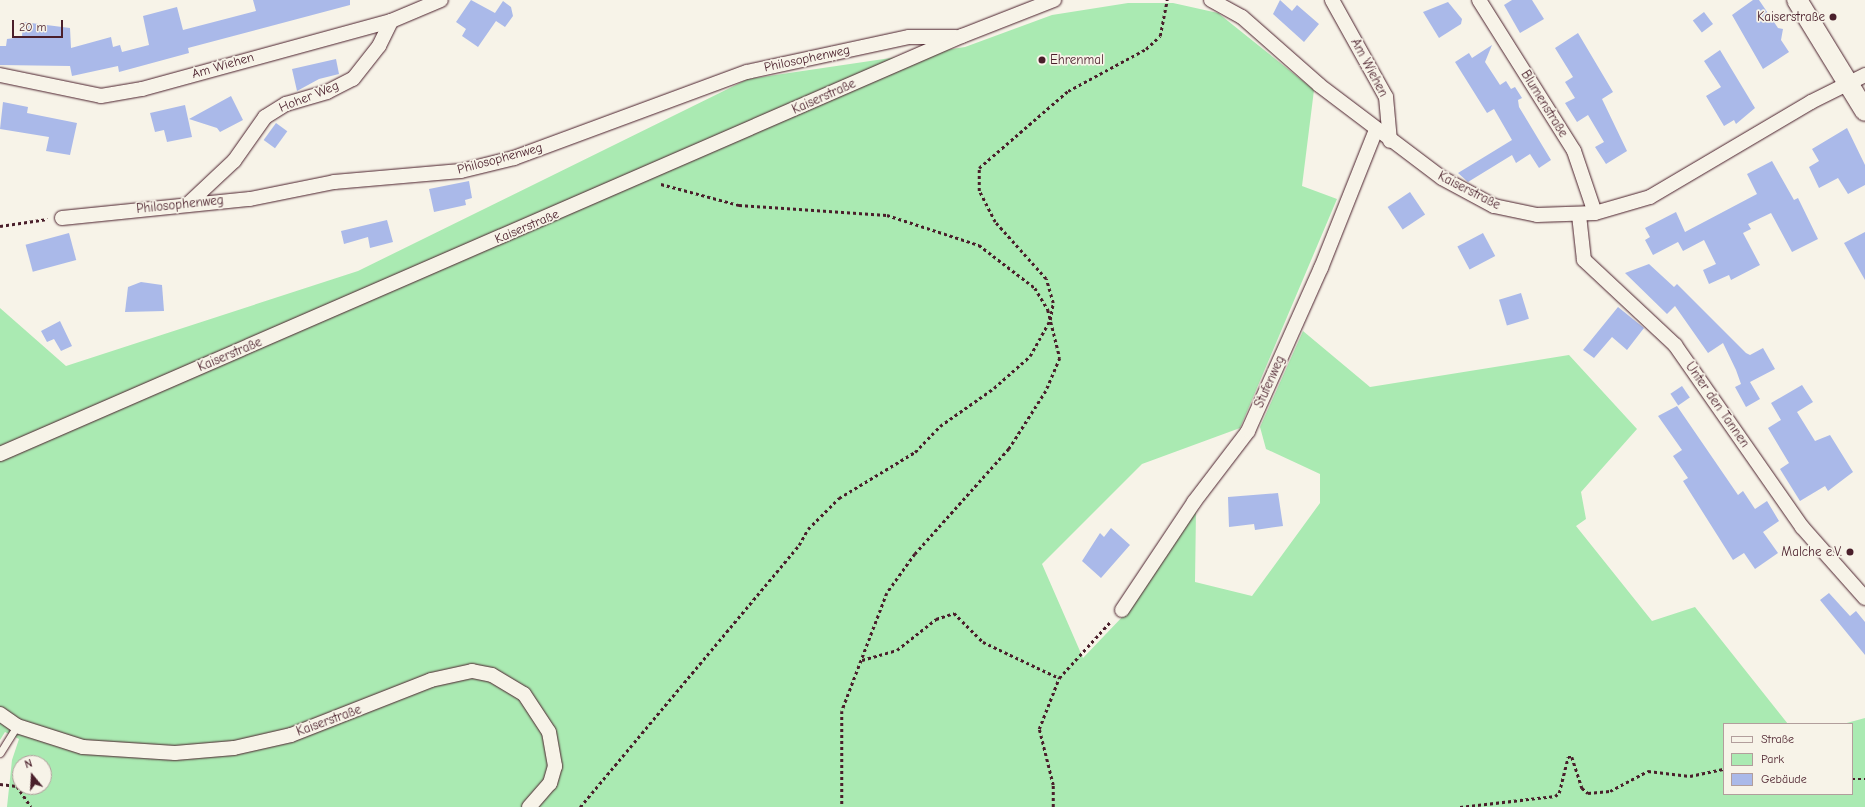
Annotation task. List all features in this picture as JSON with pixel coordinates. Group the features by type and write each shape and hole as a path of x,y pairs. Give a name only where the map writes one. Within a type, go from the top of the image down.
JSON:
{"main road":[{"path":"1798,0 1856,79 1865,111"}],"street":[{"name":"Am Wiehen","path":"0,75 101,96 142,89 391,21 441,0"},
{"name":"Kaiserstraße","path":"0,454 644,177 962,36 1054,0"},
{"name":"Kaiserstraße","path":"1211,0 1242,17 1376,130 1442,178 1494,206 1537,215 1579,215 1595,213 1635,203 1668,188 1856,79"},
{"name":"Am Wiehen","path":"1332,0 1386,97 1390,141"},
{"name":"Blumenstraße","path":"1479,0 1574,151 1595,213"},
{"name":"Hoher Weg","path":"188,204 234,161 265,117 286,104 327,92 352,79 379,46 391,21"},
{"name":"Philosophenweg","path":"62,218 188,204 250,199 334,182 462,171 514,158 747,72 909,38 962,36"},
{"name":"Stufenweg","path":"1122,610 1194,502 1248,431 1321,268 1376,130"},
{"name":"Unter den Tannen","path":"1579,215 1584,260 1675,345 1802,527 1865,598"},
{"name":"Kaiserstraße","path":"0,714 17,726 62,742 116,751 175,753 234,748 291,735 431,680 472,671 492,675 524,694 549,732 554,766 550,783 529,807"}],"lane":[{"path":"0,753 17,726"}],"path":[{"path":"580,807 799,545 808,529 839,498 915,452 940,426 994,388 1030,356 1050,320 1053,303 1046,279 995,222 979,191 979,168 1068,92 1146,49 1160,36 1167,0"},
{"path":"644,177 675,189 739,205 887,215 979,245 1035,288 1048,310 1060,358 1046,391 1009,449 915,554 887,593 842,711 842,807"},
{"path":"0,226 62,218"},
{"path":"1053,807 1053,785 1038,729 1059,678 1122,610"},
{"path":"862,660 897,650 936,619 954,613 983,642 1059,678"},
{"path":"1461,807 1555,796 1559,793 1568,757 1572,757 1582,788 1588,793 1610,791 1648,771 1690,776 1723,769"},
{"path":"1853,779 1865,779"},
{"path":"0,784 17,786 31,807"}],"green space":[{"path":"1128,3 1173,3 1218,13 1314,90 1302,186 1337,199 1240,428 1142,464 1042,564 1083,658 1126,613 1196,510 1195,582 1252,596 1320,503 1320,474 1266,449 1260,427 1303,331 1370,387 1569,355 1637,429 1581,492 1586,519 1576,526 1652,621 1695,607 1787,723 1723,723 1723,795 1853,795 1853,723 1847,723 1865,718 1865,807 7,807 12,760 12,795 52,795 52,755 14,755 19,739 5,732 0,740 0,308 66,366 358,271 748,79 965,47 1052,15"}],"building":[{"path":"253,0 350,0 350,5 188,48 189,53 119,72 118,66 72,76 70,66 0,65 0,46 6,46 7,39 22,37 23,22 70,28 71,48 111,37 113,47 120,45 122,52 149,45 143,16 177,7 183,30 256,11"},
{"path":"471,0 495,13 503,1 511,7 513,16 505,27 496,21 478,47 462,36 466,29 456,22"},
{"path":"1280,0 1292,11 1297,5 1319,24 1304,42 1273,14"},
{"path":"1512,0 1532,0 1544,19 1520,33 1504,5"},
{"path":"1753,0 1759,0 1778,28 1783,29 1781,40 1789,52 1763,69 1732,15"},
{"path":"1448,2 1462,19 1461,24 1439,38 1423,12"},
{"path":"1704,12 1713,24 1702,32 1693,20"},
{"path":"1578,33 1613,92 1602,99 1627,151 1606,164 1595,147 1604,142 1588,115 1577,122 1565,103 1575,98 1565,82 1573,77 1555,48"},
{"path":"1492,45 1485,62 1500,85 1506,81 1511,89 1515,87 1522,98 1518,100 1519,107 1551,160 1539,168 1530,154 1516,163 1512,155 1468,182 1458,173 1512,140 1494,109 1487,113 1455,62 1469,53 1472,58"},
{"path":"1720,50 1755,108 1736,124 1734,120 1724,126 1706,96 1721,87 1704,61"},
{"path":"336,59 339,74 319,79 297,91 292,69"},
{"path":"231,96 243,120 220,132 217,128 189,119"},
{"path":"3,102 28,107 27,113 77,123 70,155 46,151 49,137 0,129"},
{"path":"185,105 192,137 167,142 164,130 155,132 150,113"},
{"path":"276,123 287,131 275,148 264,140"},
{"path":"1847,128 1865,165 1865,185 1848,194 1838,178 1819,188 1809,167 1819,161 1812,149"},
{"path":"1772,161 1794,200 1798,198 1818,239 1792,252 1771,213 1748,224 1751,229 1743,233 1760,265 1731,280 1729,275 1709,284 1703,270 1716,264 1704,240 1683,251 1678,242 1653,255 1645,240 1650,237 1645,228 1676,212 1685,232 1757,194 1747,174"},
{"path":"469,181 472,198 465,200 466,205 434,212 429,189"},
{"path":"1410,192 1425,214 1403,229 1388,207"},
{"path":"387,220 393,242 370,248 368,237 344,244 341,231"},
{"path":"1865,232 1865,280 1844,243"},
{"path":"69,233 76,260 33,272 26,245"},
{"path":"1483,233 1495,256 1470,270 1457,247"},
{"path":"1649,264 1674,287 1677,284 1746,353 1750,355 1763,348 1775,369 1750,382 1760,399 1746,407 1735,387 1741,384 1723,343 1708,353 1675,306 1667,314 1625,273"},
{"path":"141,282 162,285 164,311 125,312 128,287"},
{"path":"1521,293 1529,319 1507,326 1499,300"},
{"path":"1618,307 1644,328 1627,350 1612,337 1594,358 1583,350"},
{"path":"60,321 72,346 61,351 54,339 47,342 41,331"},
{"path":"1802,385 1813,402 1797,412 1815,441 1830,435 1853,472 1828,491 1825,486 1800,501 1780,469 1789,463 1768,428 1781,420 1771,403"},
{"path":"1682,386 1690,398 1678,405 1670,394"},
{"path":"1677,406 1738,495 1743,491 1755,509 1767,501 1779,521 1763,532 1778,553 1755,569 1744,553 1733,560 1683,481 1688,478 1673,456 1682,450 1658,416"},
{"path":"1278,493 1283,526 1255,530 1254,524 1229,527 1228,497"},
{"path":"1111,528 1130,545 1101,578 1082,561 1100,533 1104,537"},
{"path":"1829,593 1850,616 1856,611 1865,622 1865,655 1820,600"}],"place":[{"name":"Kaiserstraße","path":"1833,17"},
{"name":"Ehrenmal","path":"1042,60"},
{"name":"Malche e.V.","path":"1850,552"}]}
